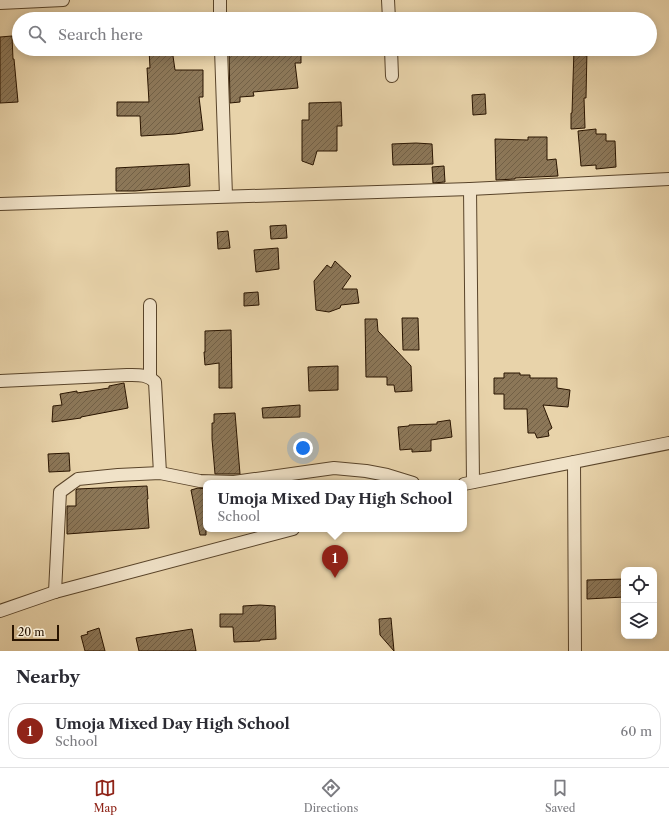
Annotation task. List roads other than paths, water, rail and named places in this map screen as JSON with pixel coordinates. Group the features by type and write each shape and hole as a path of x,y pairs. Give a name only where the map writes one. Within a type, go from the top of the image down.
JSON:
{"street":[{"path":"0,4 63,0"},
{"path":"220,0 220,12"},
{"path":"388,0 389,12"},
{"path":"221,56 226,196"},
{"path":"391,56 392,76"},
{"path":"0,204 470,189 669,179"},
{"path":"470,189 469,483 669,442"},
{"path":"150,305 150,377"},
{"path":"0,381 127,375 144,375 150,377 155,382 160,474"},
{"path":"574,462 575,651"},
{"path":"248,480 334,468 366,471 403,480"},
{"path":"55,592 60,492 78,479 160,474 203,481"},
{"path":"0,611 55,592 282,532"}],"place":[{"name":"Umoja Mixed Day High School","path":"335,578"}]}
